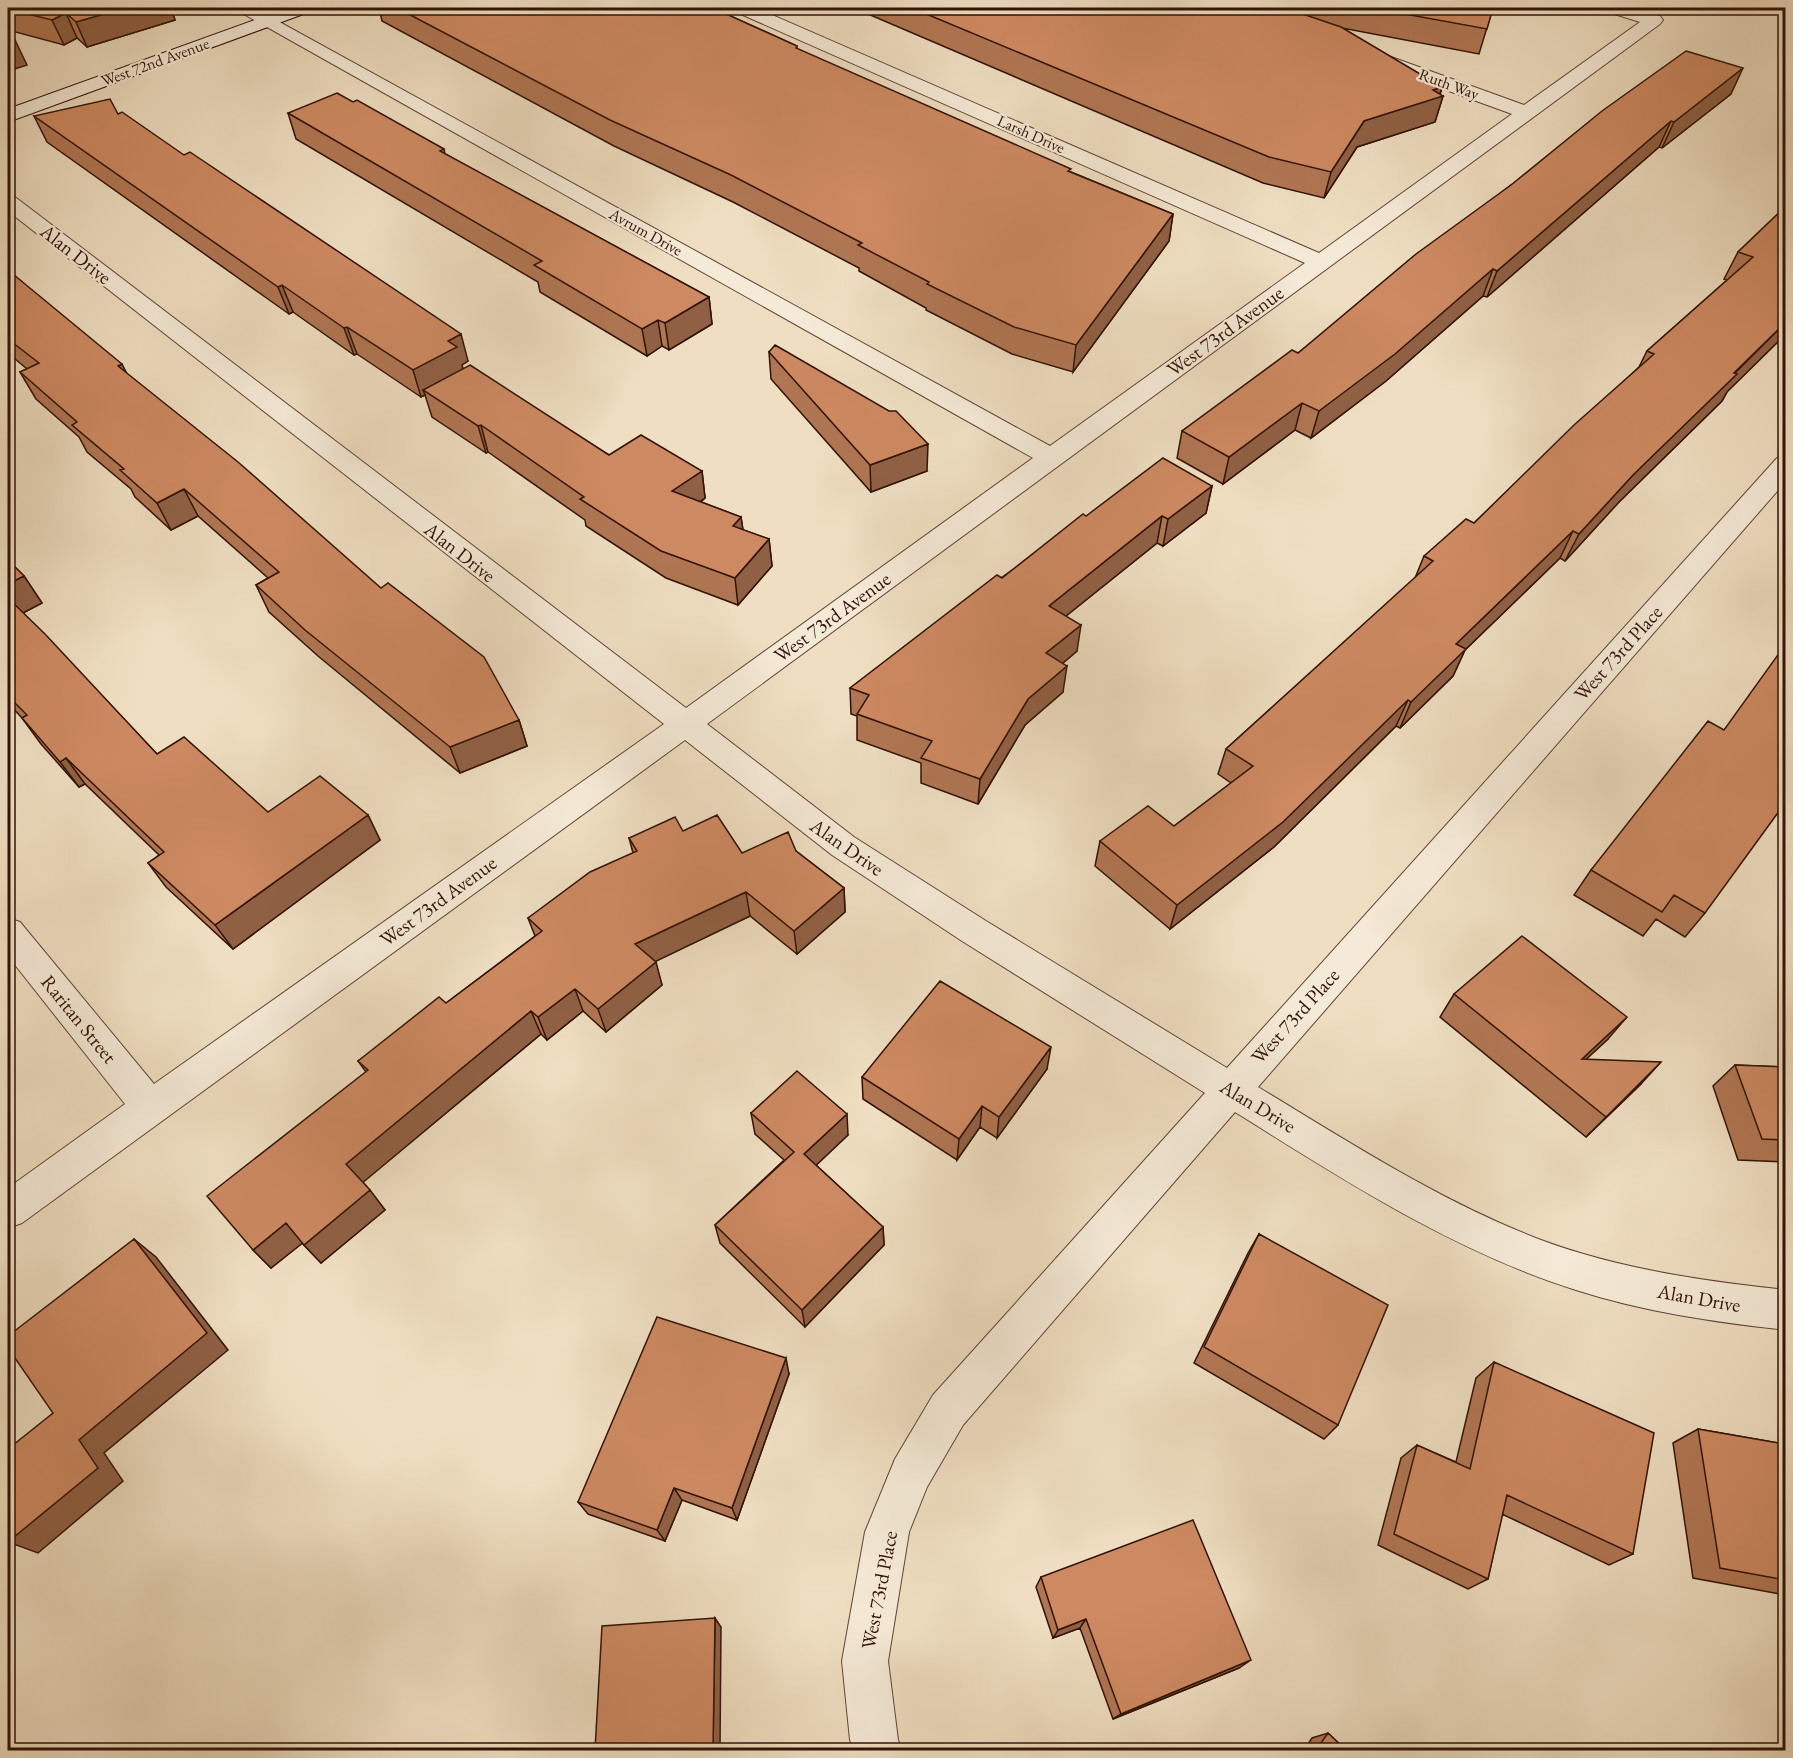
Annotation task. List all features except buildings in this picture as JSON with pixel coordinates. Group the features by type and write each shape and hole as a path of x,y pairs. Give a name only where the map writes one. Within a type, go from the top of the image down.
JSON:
{"street":[{"name":"Avrum Drive","path":"242,8 1051,457"},
{"name":"West 72nd Avenue","path":"8,116 303,8"},
{"name":"Larsh Drive","path":"742,8 1320,261"},
{"name":"West 73rd Avenue","path":"8,1210 684,725 1654,20 1614,8"},
{"name":"Ruth Way","path":"1359,52 1527,112"},
{"name":"Alan Drive","path":"8,201 684,725 871,865 957,922 1401,1193 1512,1247 1594,1276 1711,1303 1785,1310"},
{"name":"West 73rd Place","path":"878,1750 874,1740 865,1661 887,1532 910,1474 948,1410 1785,464"},
{"name":"Raritan Street","path":"8,932 150,1107"}]}
